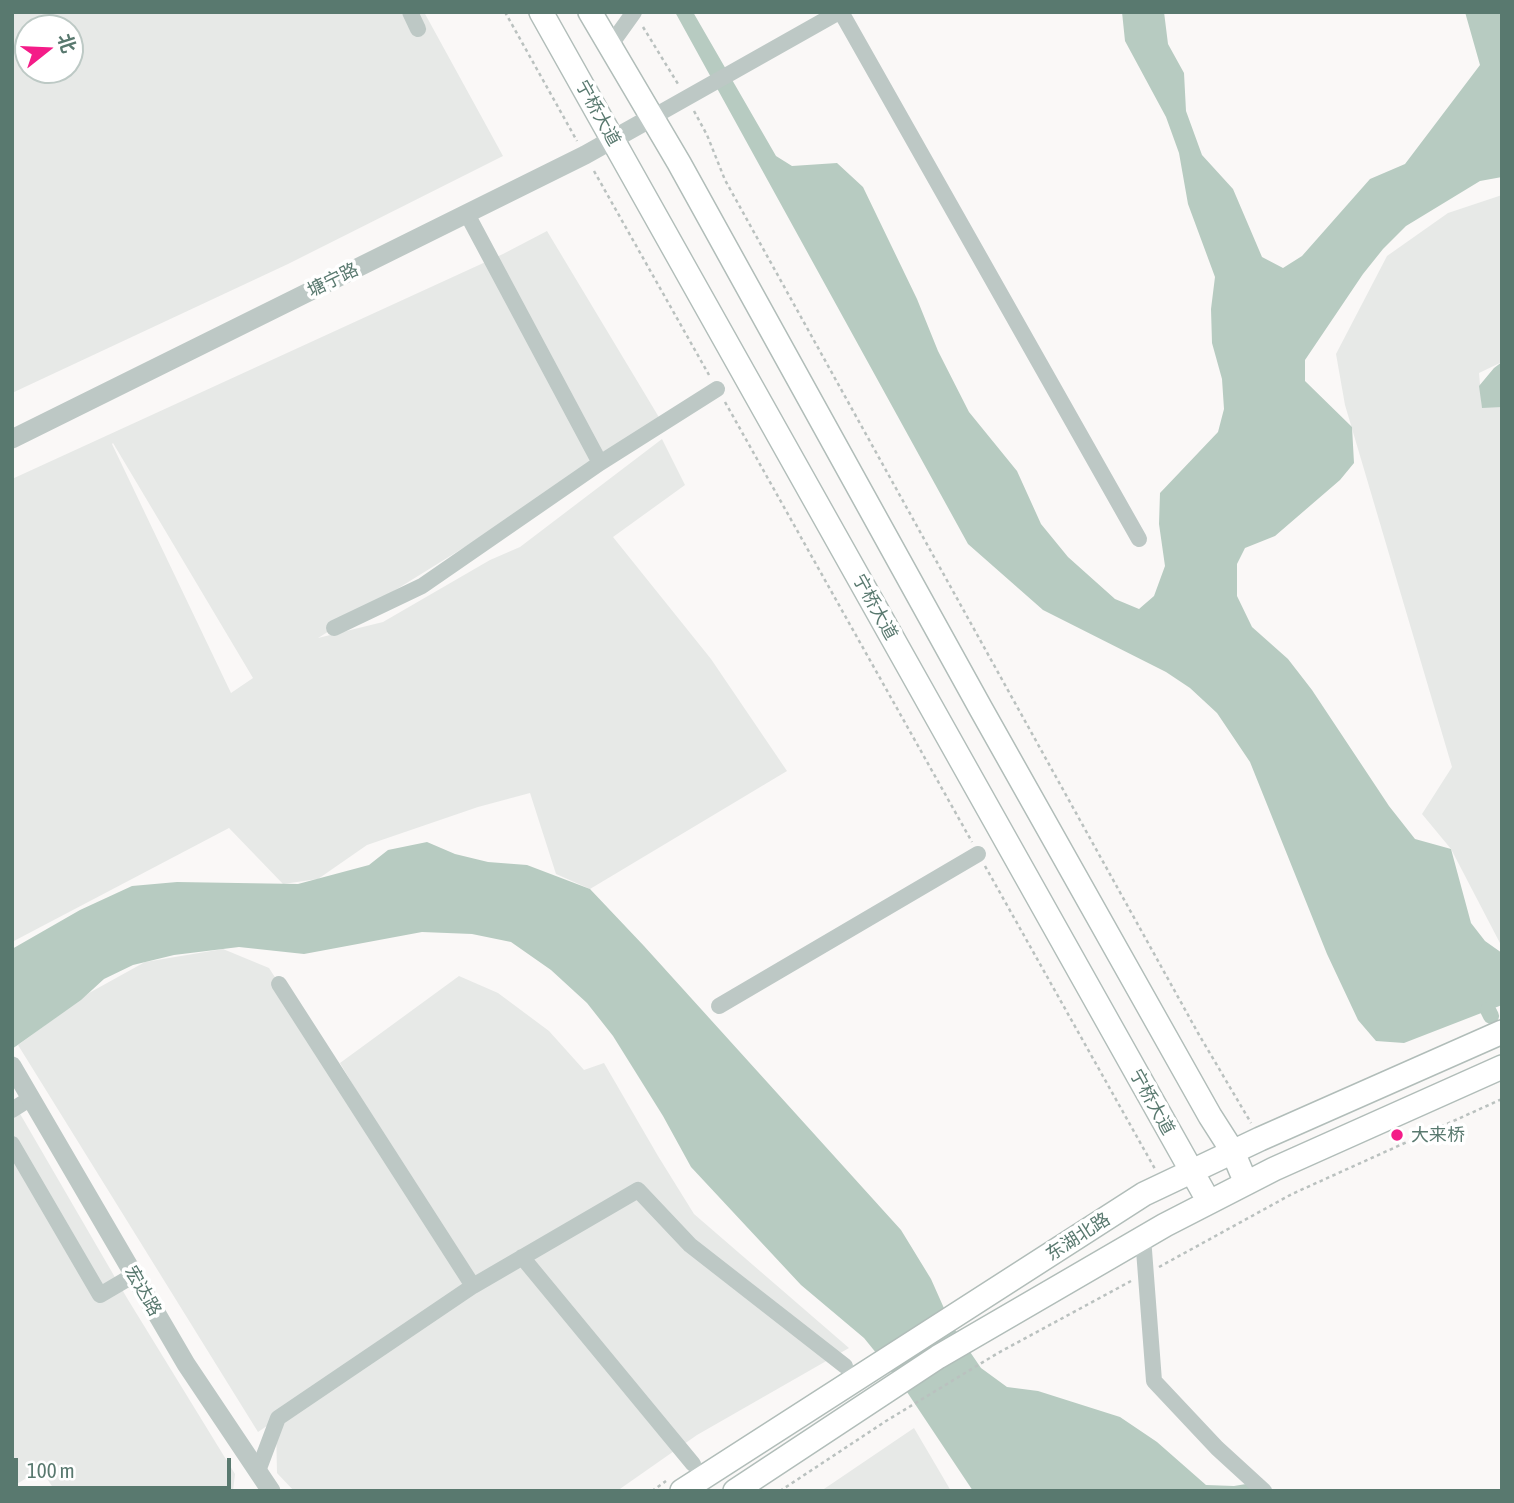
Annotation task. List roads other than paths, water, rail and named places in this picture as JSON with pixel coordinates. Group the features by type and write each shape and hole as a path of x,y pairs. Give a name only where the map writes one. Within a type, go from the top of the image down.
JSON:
{"main road":[{"name":"宁桥大道","path":"541,12 1209,1202"},
{"path":"590,12 679,163 1210,1116 1233,1152 1246,1183"},
{"name":"东湖北路","path":"682,1491 850,1373 967,1308 1144,1194 1260,1139 1502,1032"},
{"name":"东湖北路","path":"735,1491 938,1357 1143,1237 1246,1183 1502,1067"}],"street":[{"path":"410,12 418,29"},
{"path":"651,118 840,12 1139,539"},
{"path":"609,47 637,17"},
{"name":"塘宁路","path":"12,439 585,156 651,118"},
{"path":"467,214 600,463"},
{"path":"334,628 422,586 600,463 717,388"},
{"path":"719,1006 978,854"},
{"path":"279,984 473,1286"},
{"name":"宏达路","path":"12,1066 186,1364 271,1491"},
{"path":"12,1110 27,1092"},
{"path":"12,1144 100,1295 134,1275"},
{"path":"258,1471 278,1418 473,1286 638,1190 690,1245 850,1373"},
{"path":"1143,1237 1154,1381 1217,1448 1264,1491"},
{"path":"522,1257 693,1464"}],"waterway":[{"path":"1488,1010 1491,1016"}],"place":[{"name":"大来桥","path":"1397,1135"}]}
